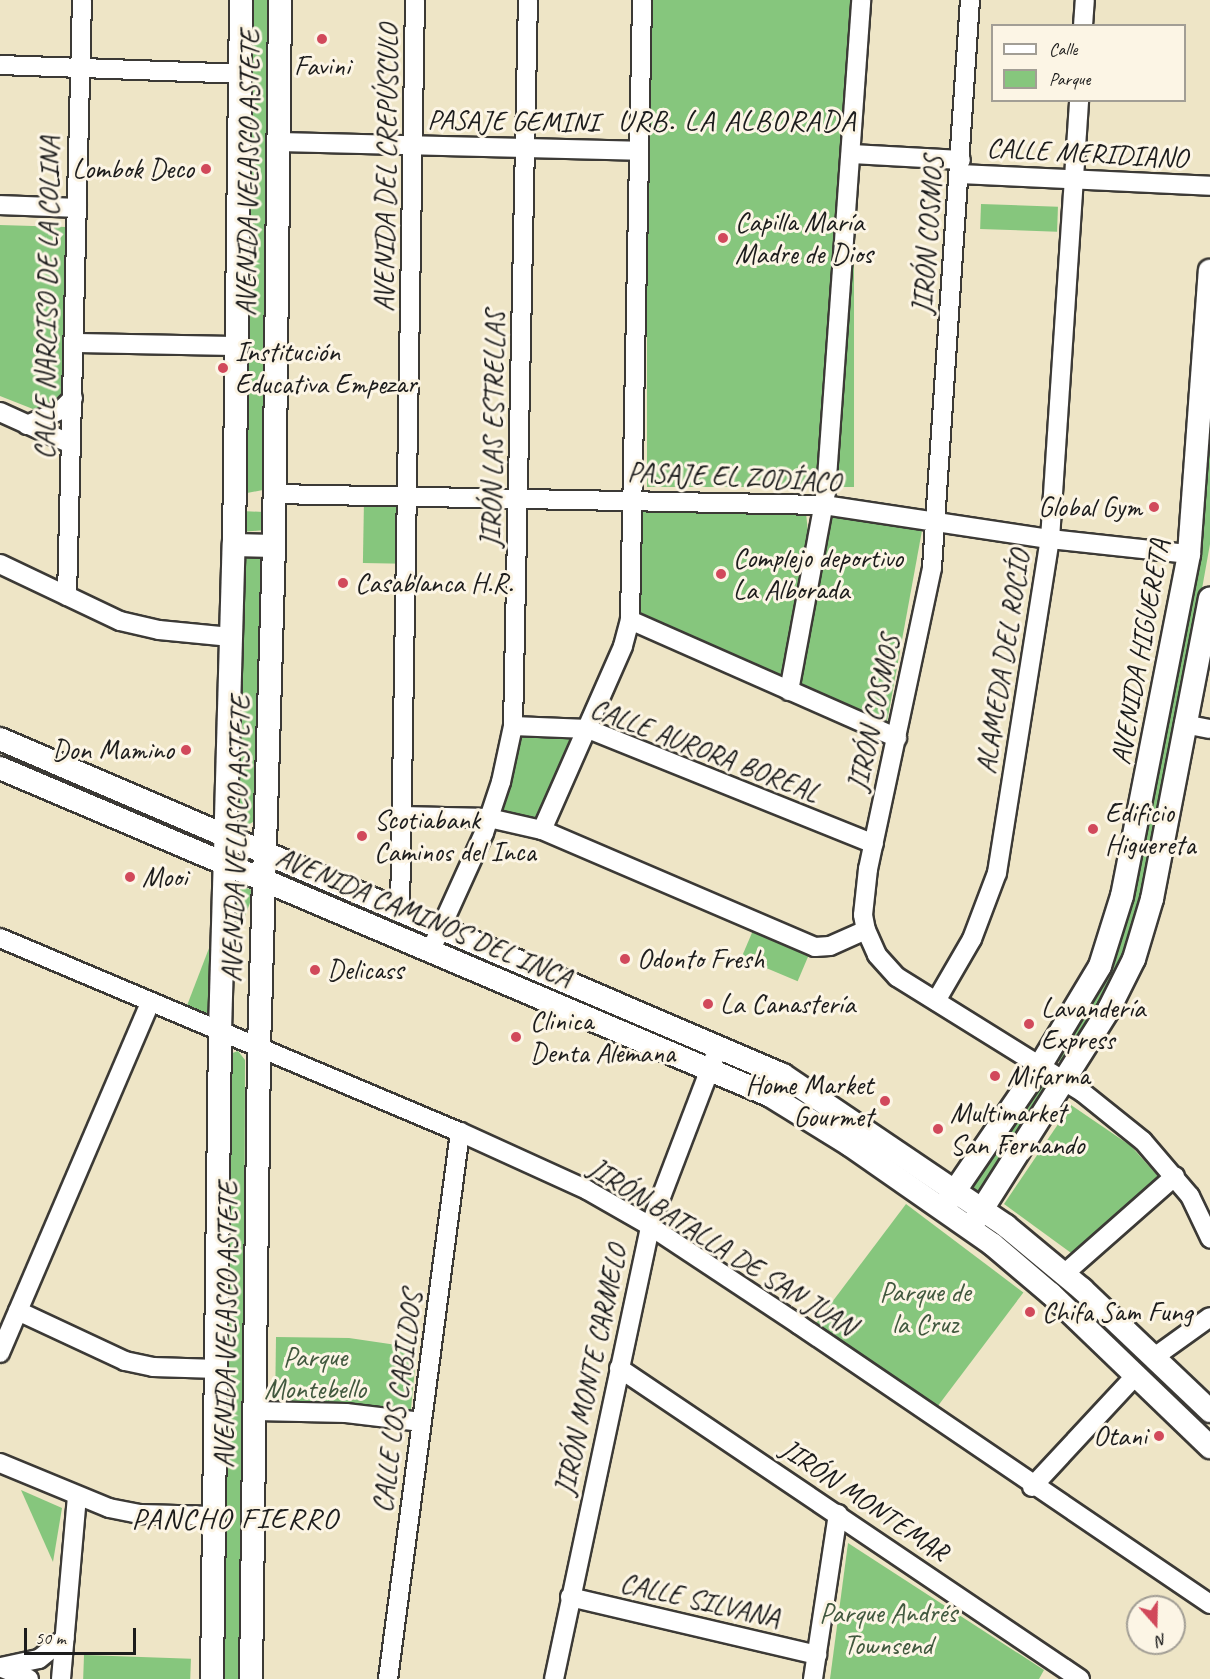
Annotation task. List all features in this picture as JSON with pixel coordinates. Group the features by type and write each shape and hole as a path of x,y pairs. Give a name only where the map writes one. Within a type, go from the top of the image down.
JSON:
{"main road":[{"name":"AVENIDA VELASCO ASTETE","path":"212,1679 218,1369 220,1032 227,867 234,545 241,0"},
{"name":"AVENIDA VELASCO ASTETE","path":"250,1679 260,1047 267,884 274,546 280,0"},
{"name":"AVENIDA HIGUERETA","path":"950,1199 1040,1066 1100,966 1108,942 1134,844 1189,554 1210,271"},
{"path":"234,506 274,501"},
{"path":"234,545 274,546"},
{"name":"AVENIDA HIGUERETA","path":"970,1228 1065,1081 1134,959 1152,899 1184,724 1210,599"},
{"name":"AVENIDA CAMINOS DEL INCA","path":"0,739 783,1075 950,1199 970,1228 1051,1294 1210,1447"},
{"name":"AVENIDA CAMINOS DEL INCA","path":"0,768 227,867 769,1095 950,1199 982,1209 1064,1274 1210,1411"}],"street":[{"name":"CALLE NARCISO DE LA COLINA","path":"68,596 82,0"},
{"name":"AVENIDA DEL CREPÚSCULO","path":"400,912 415,0"},
{"name":"JIRÓN LAS ESTRELLAS","path":"430,952 489,818 513,726 520,497 528,0"},
{"path":"542,830 588,729 630,620 642,0"},
{"path":"789,691 824,505 852,154 861,0"},
{"name":"JIRÓN COSMOS","path":"970,0 932,567 865,890 866,930 877,955 897,977 1065,1081 1143,1141 1191,1196 1210,1238"},
{"path":"1083,24 1085,0"},
{"path":"0,65 79,65 241,74"},
{"name":"ALAMEDA DEL ROCÍO","path":"936,1001 977,930 997,873 1050,539 1079,102"},
{"name":"PASAJE GEMINI","path":"278,142 639,151"},
{"path":"852,154 960,167"},
{"name":"CALLE MERIDIANO","path":"960,167 1074,179 1210,186"},
{"path":"0,205 77,208"},
{"path":"74,343 237,346"},
{"path":"27,425 56,413 73,398"},
{"path":"0,412 71,444"},
{"name":"PASAJE EL ZODÍACO","path":"274,501 408,496 633,498 824,505 1050,539 1189,554"},
{"path":"0,564 120,621 159,630 231,637"},
{"path":"630,620 897,738"},
{"path":"1184,724 1210,729"},
{"name":"CALLE AURORA BOREAL","path":"513,726 588,729 874,844"},
{"path":"402,816 489,818 542,830 815,947 830,946 866,930"},
{"name":"JIRÓN BATALLA DE SAN JUAN","path":"0,938 150,1004 260,1047 460,1132 587,1190 650,1226 1032,1487 1210,1604"},
{"path":"0,1353 10,1317 150,1004"},
{"name":"JIRÓN MONTE CARMELO","path":"554,1679 650,1226 719,1046"},
{"name":"CALLE LOS CABILDOS","path":"388,1679 460,1132"},
{"path":"1064,1274 1175,1176"},
{"path":"10,1317 125,1361 153,1367 218,1369"},
{"path":"1153,1358 1210,1317"},
{"name":"JIRÓN MONTEMAR","path":"619,1368 838,1514 1058,1673 1080,1679"},
{"path":"1032,1487 1137,1375"},
{"path":"256,1411 346,1413 421,1422"},
{"path":"0,1463 76,1497 141,1514 214,1516"},
{"path":"61,1679 76,1497"},
{"path":"813,1679 838,1514"},
{"name":"CALLE SILVANA","path":"570,1597 817,1655"},
{"path":"0,1667 39,1659 65,1638"},
{"path":"0,1667 29,1679"}],"green space":[{"path":"248,0 270,0 263,490 247,493 242,490"},
{"path":"647,0 854,0 854,487 647,487"},
{"path":"981,204 1058,207 1057,232 980,229"},
{"path":"0,225 66,227 72,241 63,397 38,411 0,396"},
{"path":"1210,377 1210,544 1159,830 1131,955 1064,1063 1054,1059 1105,969"},
{"path":"364,500 405,501 404,564 363,563"},
{"name":"Complejo deportivo La Alborada","path":"635,509 806,513 808,532 815,533 786,682 637,619"},
{"path":"242,511 264,512 265,530 240,532"},
{"path":"828,513 923,525 887,722 799,686"},
{"path":"239,553 261,553 256,820 248,825 236,824"},
{"path":"582,732 540,826 503,810 521,736"},
{"path":"234,883 255,891 205,1019 185,1011"},
{"path":"754,928 810,952 798,981 741,957"},
{"path":"238,1051 245,1060 243,1679 220,1679 227,1055"},
{"path":"1045,1079 1050,1083 980,1193 970,1186 1038,1080"},
{"path":"1071,1105 1131,1146 1164,1183 1078,1258 1004,1204"},
{"name":"Parque de la Cruz","path":"906,1204 1023,1292 933,1412 816,1324"},
{"name":"Parque Montebello","path":"276,1337 349,1338 417,1348 410,1419 275,1410"},
{"path":"21,1490 62,1508 53,1562"},
{"name":"Parque Andrés Townsend","path":"848,1543 1044,1670 1039,1679 830,1679"},
{"path":"84,1655 191,1659 190,1679 83,1679"}],"place":[{"name":"Favini","path":"322,39"},
{"name":"Lombok Deco","path":"206,169"},
{"name":"Capilla María Madre de Dios","path":"723,238"},
{"name":"Institución Educativa Empezar","path":"223,368"},
{"name":"Global Gym","path":"1154,507"},
{"name":"Complejo deportivo La Alborada","path":"721,574"},
{"name":"Casablanca H.R.","path":"343,583"},
{"name":"Don Mamino","path":"186,750"},
{"name":"Edificio Higuereta","path":"1093,829"},
{"name":"Scotiabank Caminos del Inca","path":"362,836"},
{"name":"Mooi","path":"130,877"},
{"name":"Odonto Fresh","path":"625,959"},
{"name":"Delicass","path":"315,970"},
{"name":"La Canastería","path":"708,1004"},
{"name":"Lavandería Express","path":"1029,1024"},
{"name":"Clinica Denta Alemana","path":"516,1037"},
{"name":"Mifarma","path":"995,1076"},
{"name":"Home Market Gourmet","path":"885,1101"},
{"name":"Multimarket San Fernando","path":"938,1129"},
{"name":"Chifa Sam Fung","path":"1030,1312"},
{"name":"Otani","path":"1159,1436"}],"district":[{"name":"URB. LA ALBORADA","path":"737,120"},
{"name":"PANCHO FIERRO","path":"235,1518"}]}
